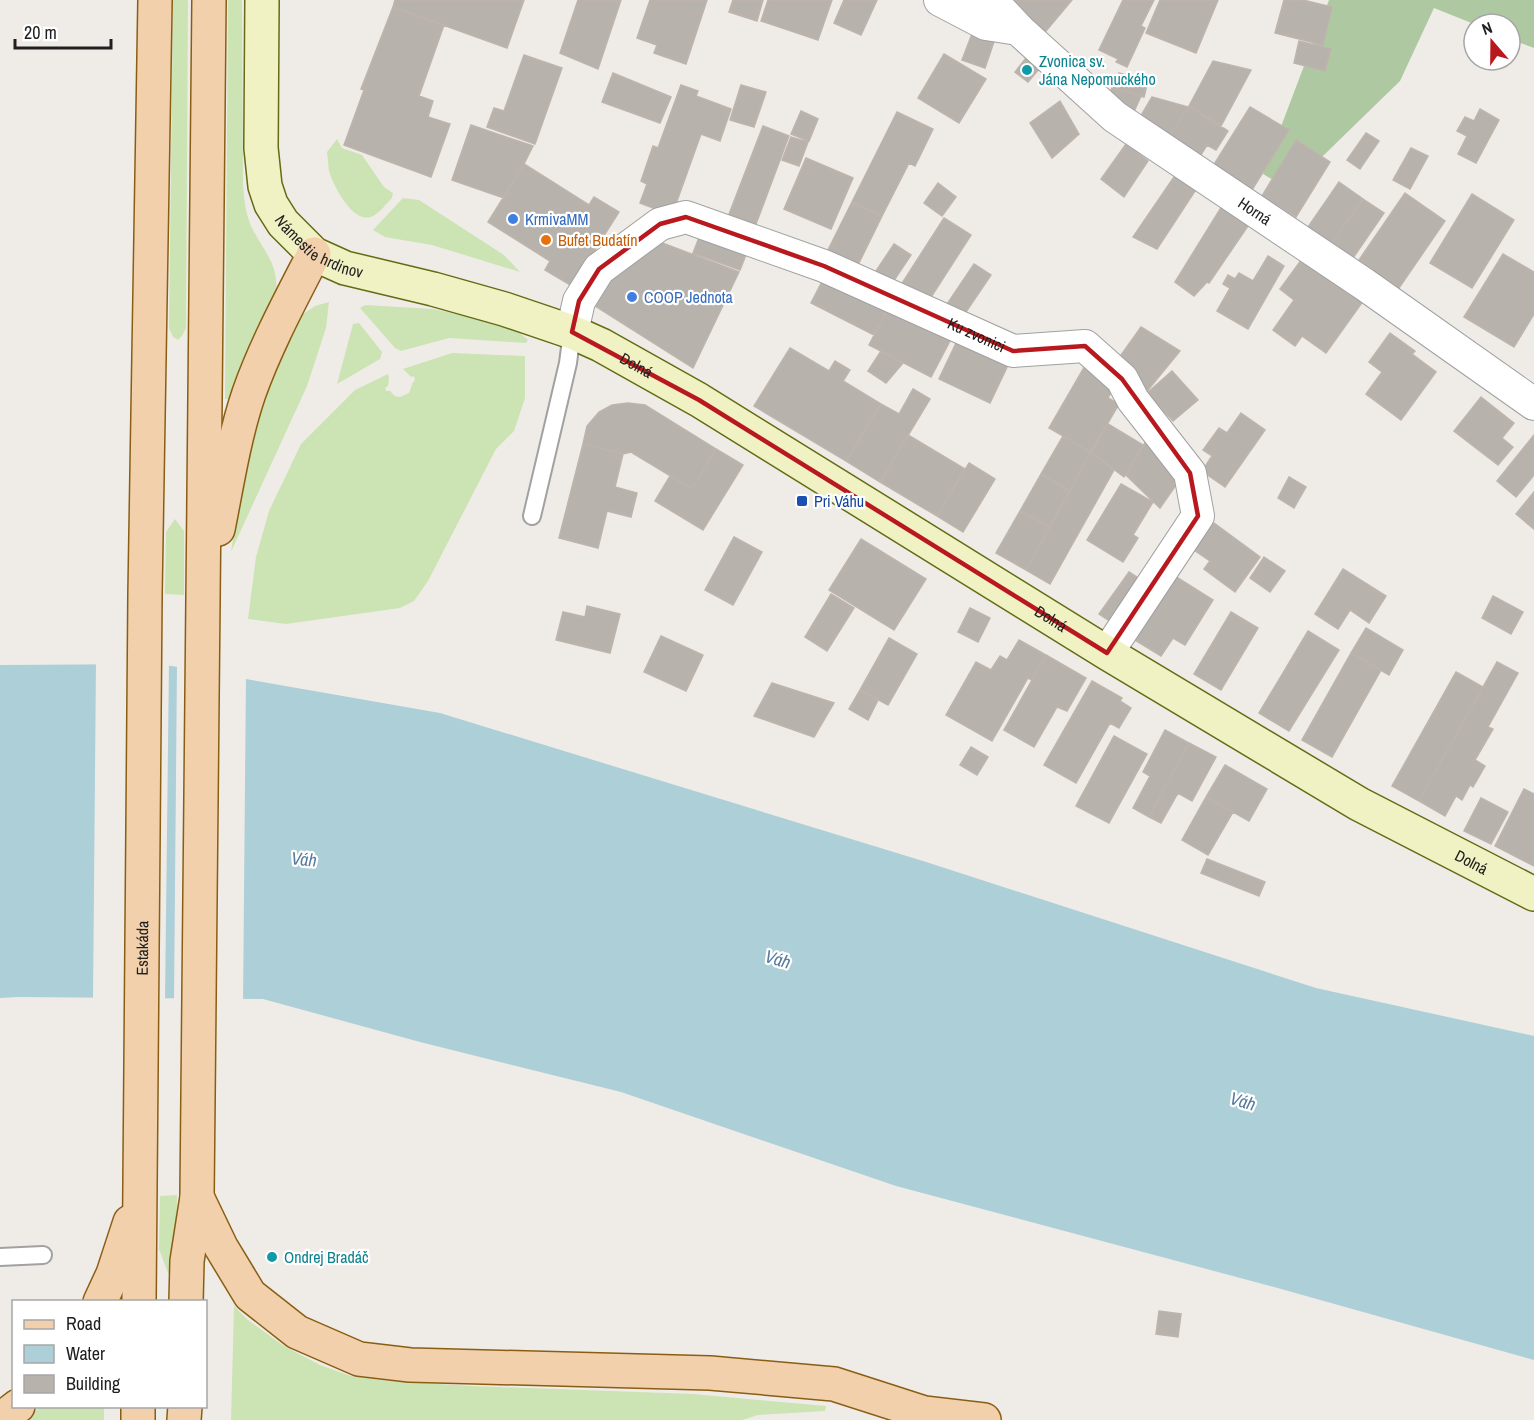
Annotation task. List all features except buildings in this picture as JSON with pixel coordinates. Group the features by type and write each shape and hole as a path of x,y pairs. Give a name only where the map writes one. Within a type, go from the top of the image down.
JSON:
{"main road":[{"name":"Estakáda","path":"139,1300 145,595 155,0"},
{"path":"186,1300 187,1261 197,1197 209,0"},
{"name":"Námestie hrdinov","path":"262,0 261,148 265,186 283,223 314,254 345,268 504,309 572,332"},
{"path":"203,598 234,450 249,393 278,324 314,254"},
{"name":"Dolná","path":"572,332 627,358 699,400 1107,653 1359,804 1534,894"},
{"path":"101,1300 113,1274 140,1195"},
{"path":"197,1197 221,1247 250,1295 297,1332 359,1359 410,1365 710,1372 834,1384 924,1413 984,1420"},
{"path":"0,1420 17,1408"},
{"path":"866,1420 924,1413"}],"street":[{"path":"940,0 986,24 1018,29"},
{"name":"Horná","path":"991,0 1018,29 1115,117 1364,284 1534,404"},
{"name":"Ku zvonici","path":"572,332 579,301 599,268 660,224 686,217 824,266 1013,351 1085,346 1122,380 1133,400 1190,473 1198,516 1107,653"}],"lane":[{"path":"532,516 568,363 572,332"},
{"path":"0,1257 43,1255"}],"highlighted area":[{"path":"686,217 824,266 1013,351 1085,346 1122,379 1190,473 1198,516 1107,653 699,400 572,332 579,301 599,269 660,224"}],"green space":[{"path":"173,0 188,0 186,328 178,340 173,337 169,328"},
{"path":"228,0 242,0 245,205 252,228 273,266 276,293 229,399 225,399"},
{"path":"1329,0 1534,0 1534,48 1522,44 1522,12 1462,12 1462,19 1434,8 1400,81 1289,189 1263,174"},
{"path":"337,139 342,148 362,155 384,187 393,193 385,206 371,217 364,217 350,209 331,177 327,152"},
{"path":"403,198 419,200 504,255 520,272 432,245 385,237 373,230"},
{"path":"329,302 326,328 307,386 231,552 244,465 270,373 300,316 315,306"},
{"path":"365,305 433,309 506,325 528,340 526,343 449,338 401,351 395,348 360,308"},
{"path":"359,323 382,352 380,359 337,384 353,324"},
{"path":"452,353 525,356 525,398 514,431 496,449 428,581 414,601 400,608 286,624 248,619 256,557 269,511 301,444 355,390 388,374 386,391 400,397 409,393 415,380 414,376 411,377 403,369"},
{"path":"175,519 184,531 184,595 165,594 166,532"},
{"path":"177,1195 176,1267 172,1273 168,1273 159,1249 160,1196"},
{"path":"234,1306 248,1320 284,1346 320,1365 351,1376 472,1386 693,1394 826,1406 825,1411 758,1415 742,1420 231,1420"},
{"path":"39,1408 104,1408 104,1420 24,1420"}],"water":[{"name":"Váh","path":"160,664 440,713 923,861 1316,988 1534,1036 1534,1360 1274,1287 896,1186 621,1092 420,1042 263,999 0,998 0,665"}],"pier":[{"path":"96,661 169,662 165,1001 93,1000"},
{"path":"177,663 246,675 243,1002 174,1001"}],"place":[{"name":"Zvonica sv. Jána Nepomuckého","path":"1027,70"},
{"name":"KrmivaMM","path":"513,219"},
{"name":"Bufet Budatín","path":"546,240"},
{"name":"COOP Jednota","path":"632,297"},
{"name":"Pri Váhu","path":"802,501"},
{"name":"Ondrej Bradáč","path":"272,1257"}]}
